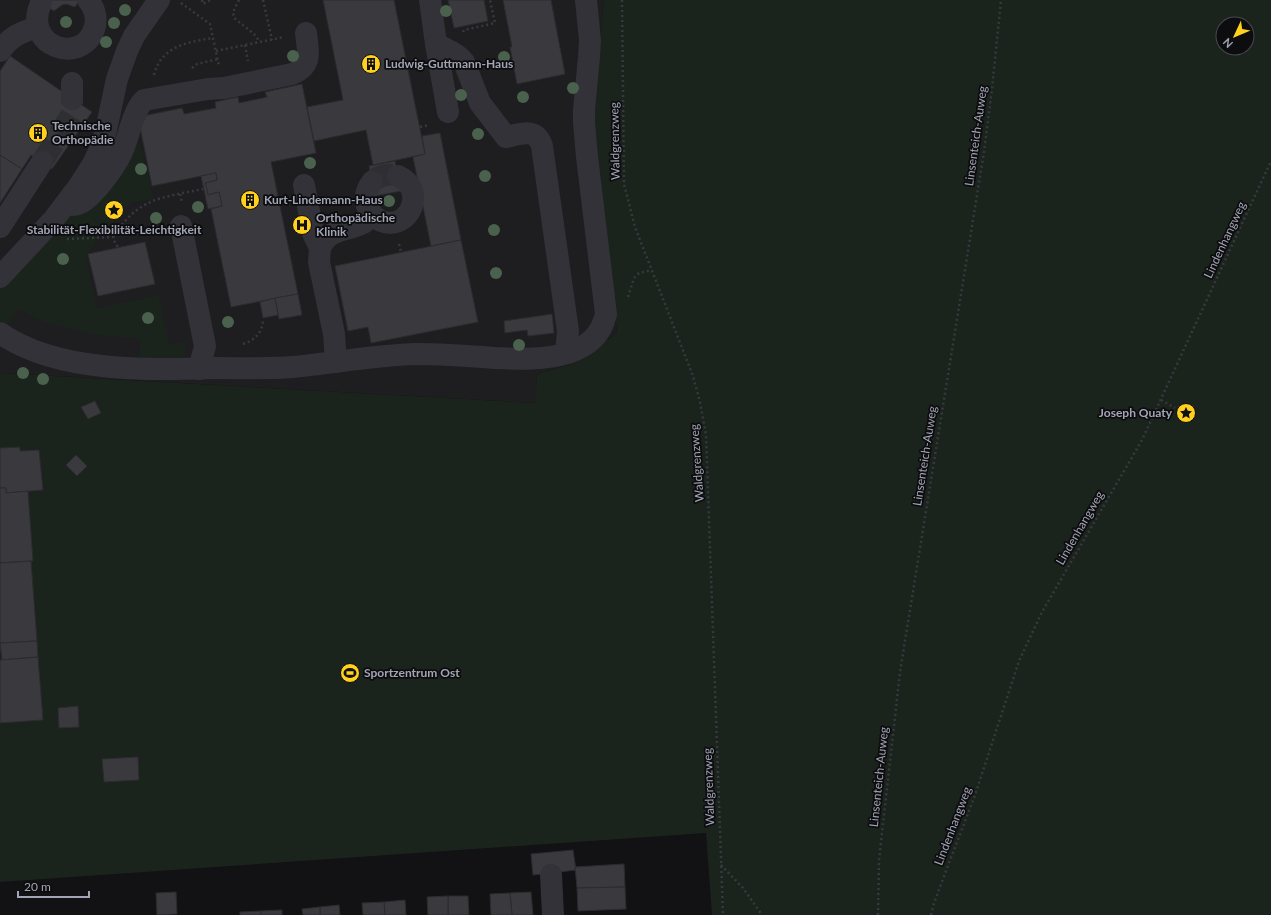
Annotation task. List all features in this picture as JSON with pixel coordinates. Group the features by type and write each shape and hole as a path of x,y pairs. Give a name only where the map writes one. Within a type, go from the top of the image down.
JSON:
{"lane":[{"path":"41,4 37,16 38,27 43,37 51,45 68,49 80,46 89,39 92,34 96,23 95,11 88,0"},
{"path":"0,277 54,219 93,164 101,147 117,79 127,51 134,36 159,0"},
{"path":"430,0 448,112"},
{"path":"0,333 44,355 126,368 164,370 290,367 380,356 416,354 525,360 554,356 583,346 593,340 600,332 606,314 584,123 590,40 586,0"},
{"path":"0,51 10,38 38,27"},
{"path":"66,204 72,206 79,204 91,194 115,166 122,154 137,108 144,100 208,89 224,88 298,71 307,62 309,56 306,32"},
{"path":"436,44 460,56 464,62 480,103 506,137 531,133 537,136 540,140 558,250 568,331 566,353"},
{"path":"0,227 42,162"},
{"path":"372,182 366,192 368,209 376,218 385,222 394,222 403,218 410,212 414,198 412,188 406,181 398,176"},
{"path":"304,185 314,233 320,248"},
{"path":"336,362 334,334 319,262 320,248 322,243 331,234 362,224 373,216"},
{"path":"182,226 205,346 199,369"},
{"path":"551,875 553,915"}],"path":[{"path":"177,0 210,24 224,88"},
{"path":"202,0 203,4 212,0"},
{"path":"239,0 233,12 234,18 254,34 260,42"},
{"path":"263,0 272,40"},
{"path":"461,33 464,30 495,24 490,0"},
{"name":"Waldgrenzweg","path":"622,0 624,184 636,227 693,376 700,402 706,435 723,915"},
{"name":"Linsenteich-Auweg","path":"878,915 879,860 900,672 984,152 1001,0"},
{"path":"216,51 306,32"},
{"path":"156,80 154,75 157,66 163,57 172,49 183,44 213,38"},
{"path":"188,68 192,68 197,64 218,58"},
{"name":"Lindenhangweg","path":"931,915 934,902 974,798 1019,660 1042,612 1142,440 1271,161"},
{"path":"118,247 115,243 114,237 127,218 145,204 156,199 203,190"},
{"path":"87,238 114,237"},
{"path":"205,346 244,344 251,341 260,332 263,327 263,321"},
{"path":"1161,400 1175,408"},
{"path":"721,865 743,888 762,915"}],"shaded area":[{"name":"Orthopädische Klinik","path":"0,0 604,0 592,117 617,333 574,363 537,374 536,403 0,373"},
{"path":"604,0 1271,0 1271,915 712,915 706,833 0,882 0,373 535,403 537,374 574,363 617,333 592,117"},
{"path":"131,142 140,143 154,199 131,203 97,239 86,258 97,308 159,295 169,345 187,341 184,363 140,358 140,339 88,334 44,322 18,309 7,327 0,321 0,284"}],"building":[{"path":"36,0 80,0 75,7 66,4 54,11"},
{"name":"Ludwig-Guttmann-Haus","path":"323,0 394,0 425,154 373,165 366,130 314,141 307,107 343,100"},
{"path":"448,0 484,0 488,21 454,28"},
{"path":"503,0 551,0 565,74 517,84"},
{"name":"Technische Orthopädie","path":"10,56 92,112 52,169 31,155 22,169 0,155 0,71"},
{"name":"Kurt-Lindemann-Haus","path":"302,84 316,153 271,162 298,294 231,307 211,209 222,206 219,192 208,195 205,183 217,180 216,173 152,186 138,117 182,108 184,114 216,108 215,102 238,97 239,103 267,97 265,92"},
{"path":"440,133 461,240 431,246 413,157 425,154 422,136"},
{"path":"0,155 22,169 0,203"},
{"path":"395,161 401,191 375,196 369,166"},
{"path":"216,173 217,180 205,183 208,195 219,192 222,206 208,209 201,176"},
{"path":"461,240 478,322 371,343 368,327 348,331 335,266"},
{"path":"145,242 155,284 98,296 88,254"},
{"path":"298,294 302,315 279,319 275,298"},
{"path":"275,298 278,315 263,318 260,302"},
{"path":"552,314 554,333 528,336 527,330 505,333 504,321"},
{"path":"95,401 101,413 88,419 81,407"},
{"path":"20,447 20,451 39,450 43,490 6,493 6,488 0,488 0,448"},
{"path":"76,455 87,466 77,476 66,465"},
{"path":"0,488 6,488 6,493 28,491 33,561 0,563"},
{"path":"31,561 37,641 0,643 0,563"},
{"path":"37,641 38,657 2,660 0,643"},
{"path":"38,657 43,720 0,723 0,660"},
{"path":"78,706 79,727 59,728 58,708"},
{"path":"138,757 139,780 104,782 102,759"},
{"path":"573,850 576,870 533,875 531,854"},
{"path":"624,864 625,887 577,888 575,867"},
{"path":"625,887 626,909 578,911 577,888"},
{"path":"176,892 177,914 157,915 156,893"},
{"path":"531,892 533,915 512,915 510,893"},
{"path":"510,893 512,915 491,915 490,894"},
{"path":"448,896 468,896 469,915 448,915"},
{"path":"448,896 448,915 428,915 427,897"},
{"path":"405,900 406,915 385,915 384,902"},
{"path":"384,902 385,915 363,915 362,903"},
{"path":"339,905 340,915 320,915 320,907"},
{"path":"320,907 320,915 303,915 302,909"},
{"path":"282,910 282,915 261,915 261,911"},
{"path":"261,911 261,915 240,915 240,912"}],"tunnel":[{"path":"42,162 72,114 72,99"},
{"path":"372,182 384,175 398,176"}],"place":[{"name":"Ludwig-Guttmann-Haus","path":"371,64"},
{"name":"Technische Orthopädie","path":"38,133"},
{"name":"Kurt-Lindemann-Haus","path":"250,200"},
{"name":"Stabilität-Flexibilität-Leichtigkeit","path":"114,210"},
{"name":"Orthopädische Klinik","path":"302,225"},
{"name":"Joseph Quaty","path":"1186,413"},
{"name":"Sportzentrum Ost","path":"350,673"}]}
